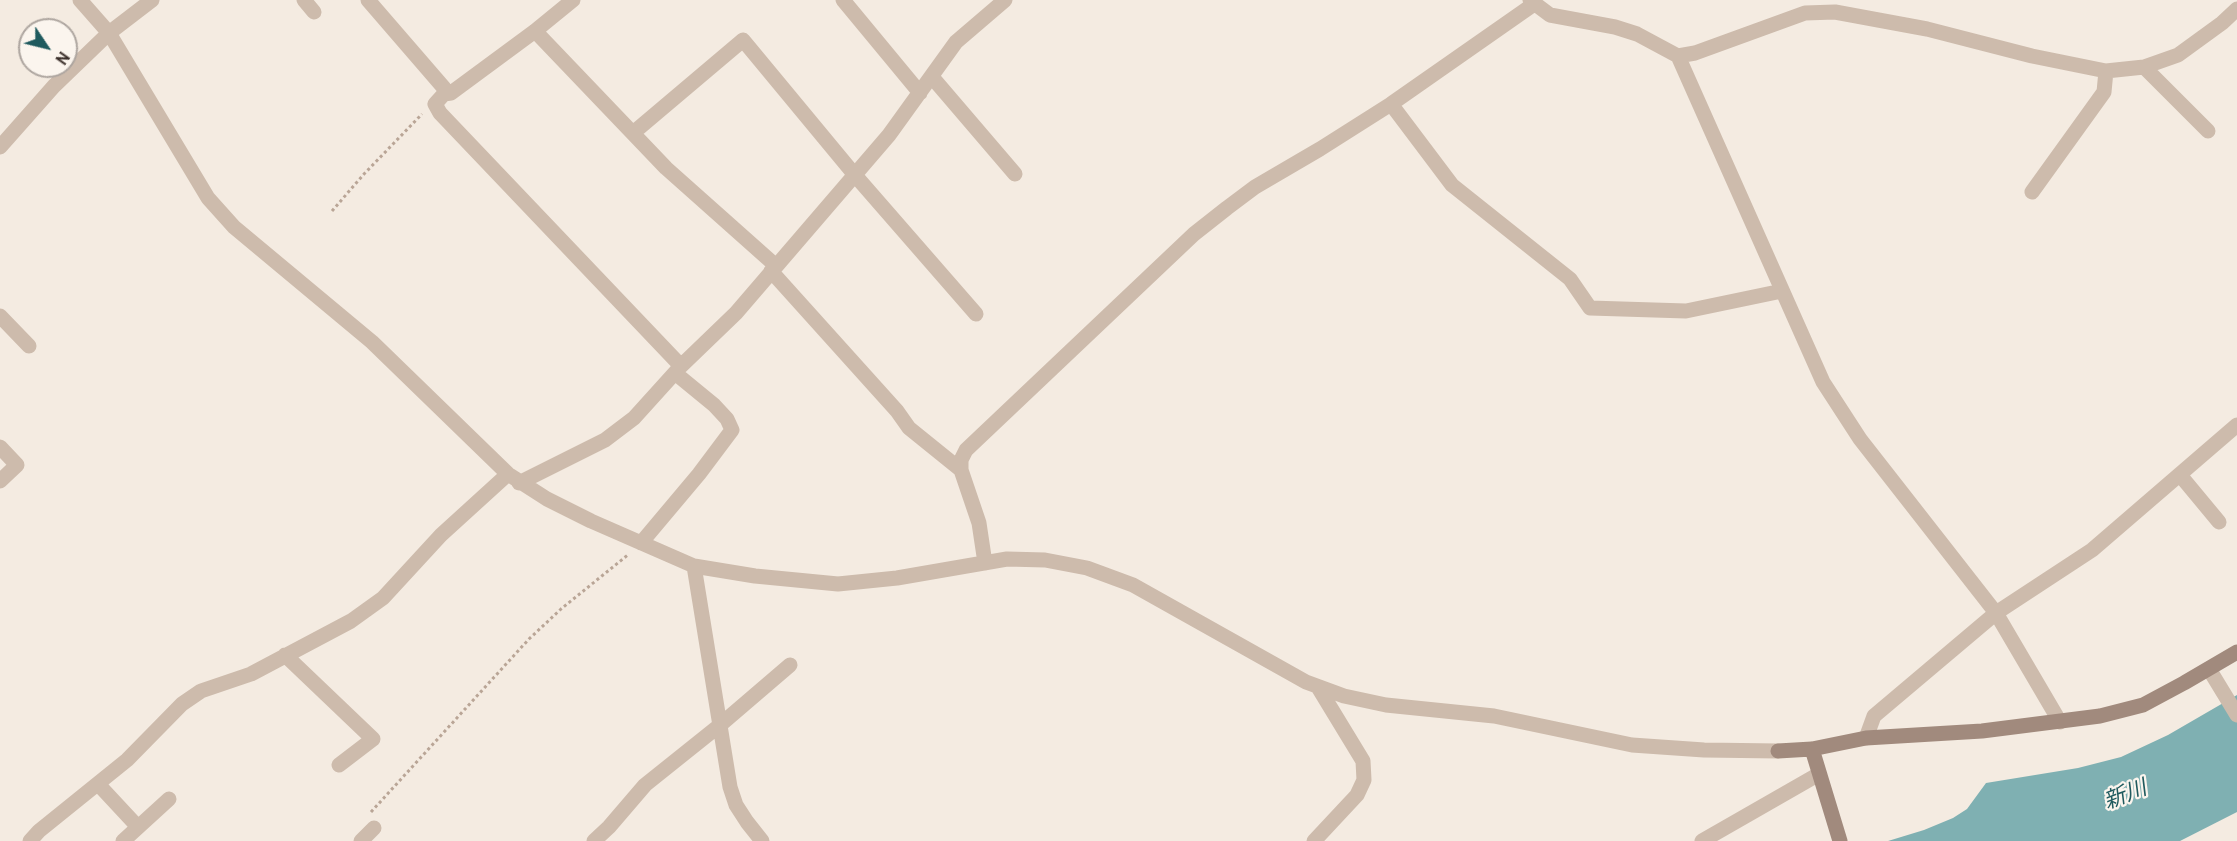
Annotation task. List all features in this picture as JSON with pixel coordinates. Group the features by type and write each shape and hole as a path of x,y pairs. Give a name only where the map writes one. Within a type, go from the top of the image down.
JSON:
{"street":[{"path":"80,0 109,33 208,198 234,227 372,342 513,478 591,521 694,566 755,576 838,584 897,578 1007,559 1045,560 1087,568 1133,585 1306,682 1344,696 1386,705 1494,716 1632,745 1704,750 1812,749 1866,738 1982,731 2100,716 2143,705 2237,652"},
{"path":"0,147 54,86 109,33 152,0"},
{"path":"368,0 444,87 439,99 440,113 727,419 732,430 699,474 641,543"},
{"path":"439,99 451,93 535,31 573,0"},
{"path":"843,0 920,93"},
{"path":"30,841 39,831 127,760 182,704 201,691 251,674 351,621 383,598 441,535 513,478 605,440 634,418 678,369 736,313 889,135 956,42 1005,0"},
{"path":"985,563 979,523 961,470 961,460 966,450 1194,234 1255,187 1391,104 1532,2 1550,15 1615,27 1637,34 1678,56 1726,159 1823,382 1860,439 1996,613 2060,722"},
{"path":"1678,56 1695,53 1805,13 1834,12 1927,28 2032,56 2106,71 2144,67 2178,56 2237,9"},
{"path":"535,31 666,168 773,268 897,411 909,428 961,470"},
{"path":"633,133 743,40 854,174 976,314"},
{"path":"2144,67 2208,131"},
{"path":"2032,192 2104,93 2106,71"},
{"path":"932,77 1015,174"},
{"path":"1391,104 1452,185 1570,279 1590,308 1686,311 1782,291"},
{"path":"0,315 29,346"},
{"path":"1866,738 1874,716 1996,613 2092,550 2237,425"},
{"path":"0,447 17,465 0,481"},
{"path":"2180,475 2219,522"},
{"path":"694,566 730,787 742,813 762,841"},
{"path":"285,655 373,740 339,765"},
{"path":"594,841 645,785 790,665"},
{"path":"2209,669 2237,715"},
{"path":"1314,841 1357,795 1364,780 1363,761 1318,687"},
{"path":"1812,749 1840,841"},
{"path":"1702,841 1819,774"},
{"path":"98,784 138,827"},
{"path":"123,841 169,798"},
{"path":"361,841 371,821"}],"path":[{"path":"332,212 408,127 439,99"},
{"path":"371,821 529,639 641,543"}],"water":[{"name":"新川","path":"2237,695 2237,812 2180,841 1888,841 1953,818 1967,809 1986,783 2078,768 2121,757 2168,735"}]}
